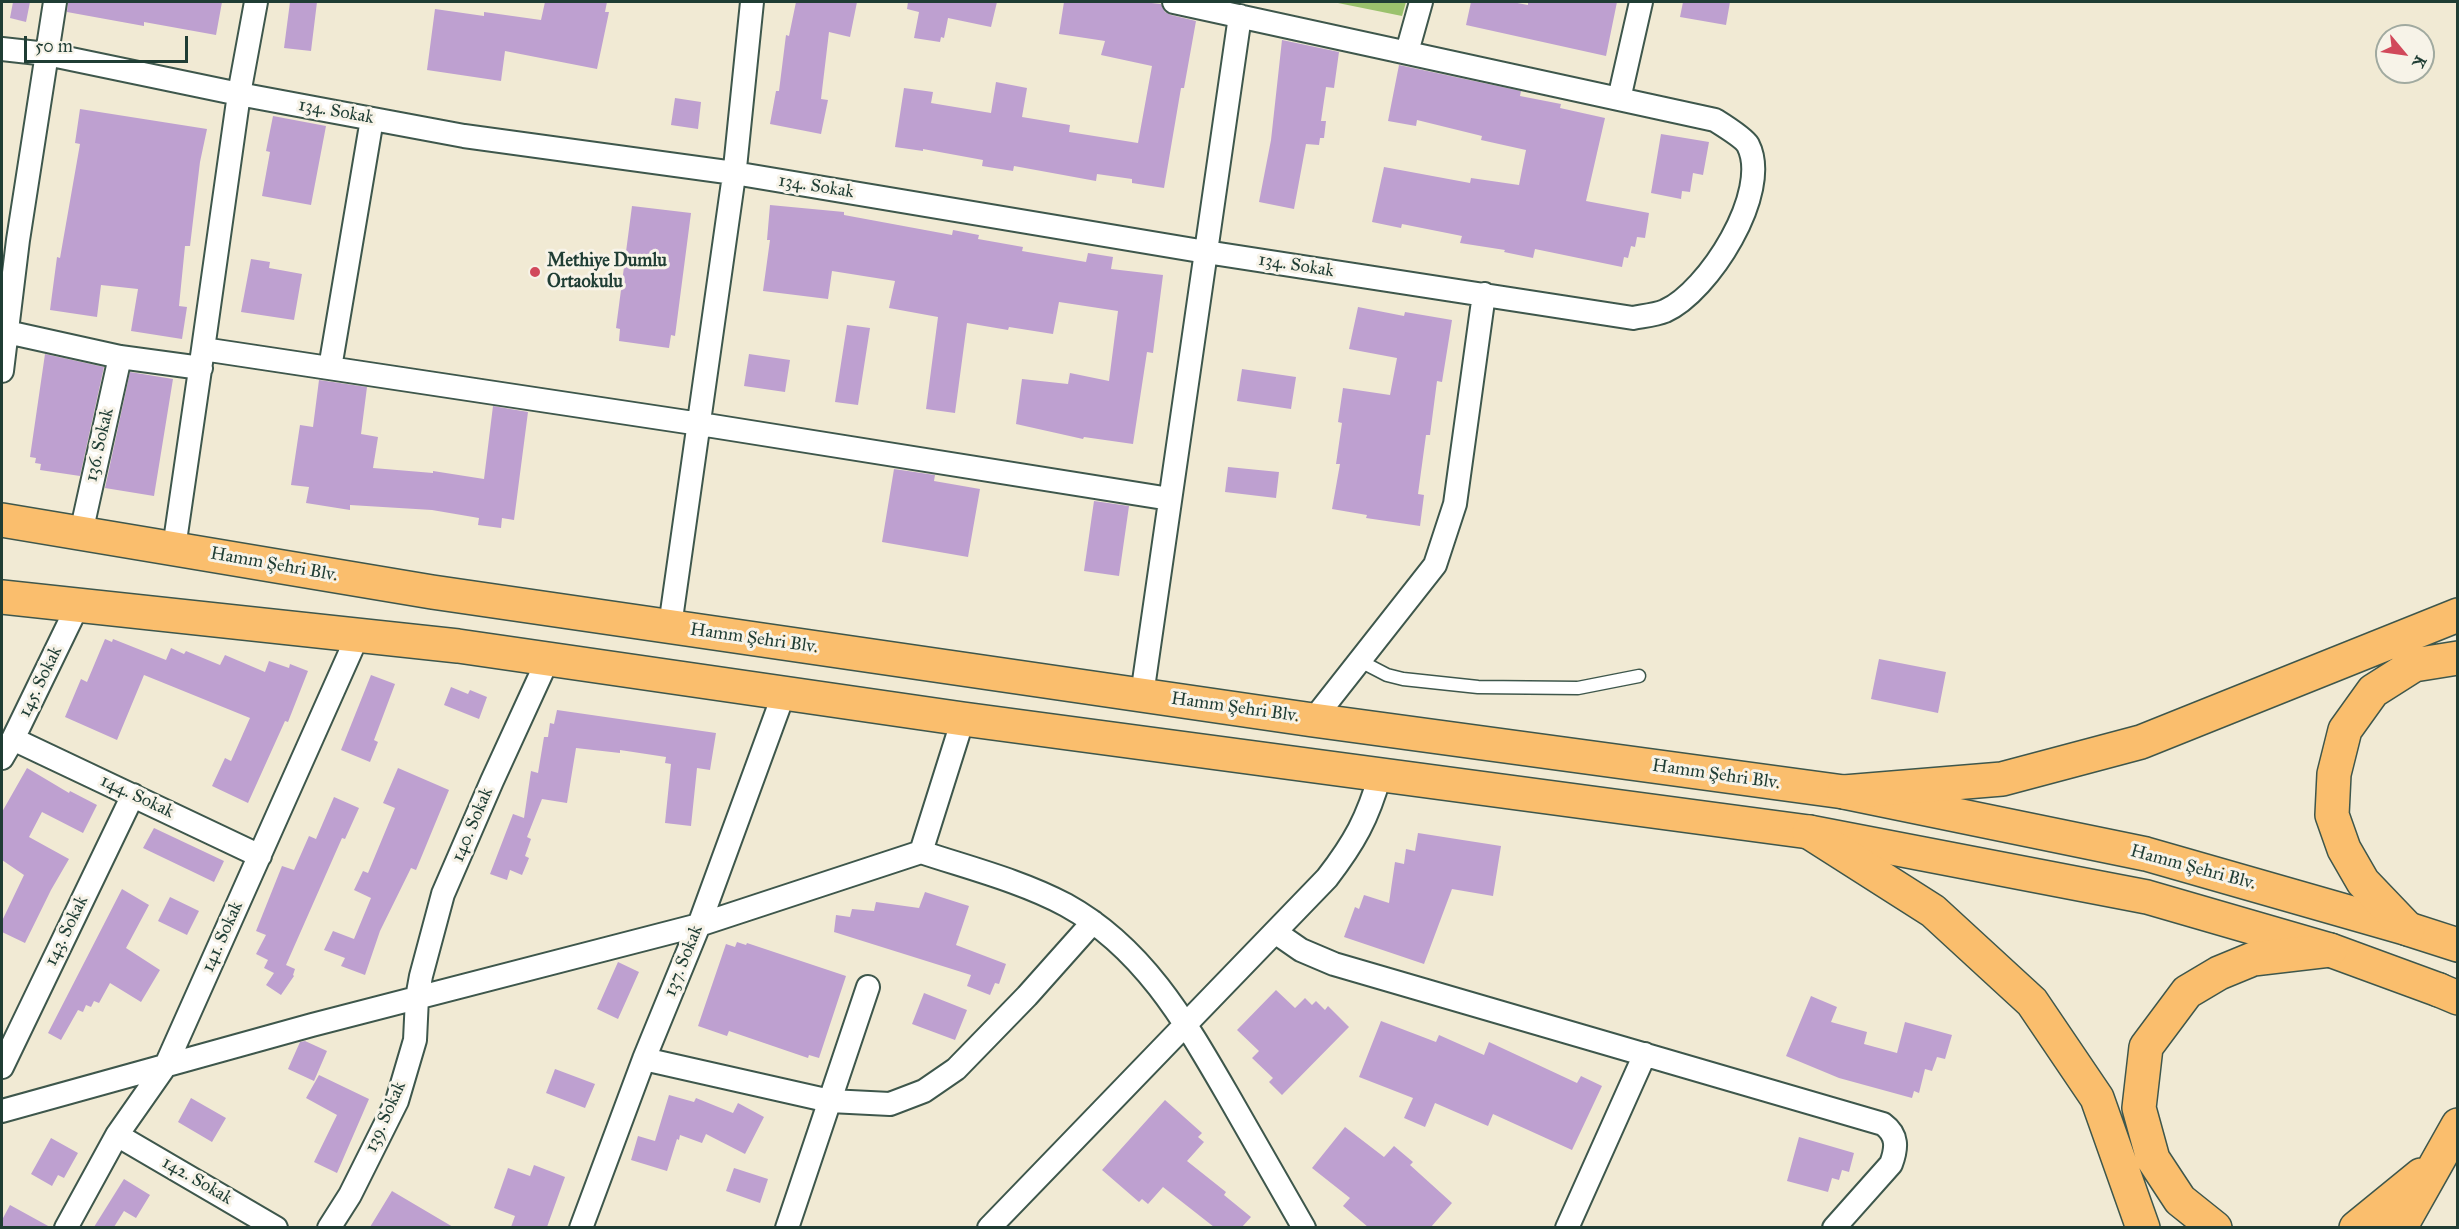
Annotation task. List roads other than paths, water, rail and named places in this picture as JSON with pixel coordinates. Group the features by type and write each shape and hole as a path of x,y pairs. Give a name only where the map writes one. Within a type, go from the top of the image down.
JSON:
{"main road":[{"name":"Hamm Şehri Blv.","path":"2,520 432,592 1313,720 1844,792 2146,854 2457,945"},
{"path":"2,597 358,635 548,659 963,719 1809,832 2147,897 2330,950 2448,994"},
{"path":"1844,792 2002,779 2141,742 2457,615"},
{"path":"2408,929 2363,882 2344,849 2332,815 2334,774 2345,730 2373,691 2415,665 2457,658"},
{"path":"1809,832 1933,911 2032,1002 2097,1098 2144,1227"},
{"path":"2215,1227 2180,1200 2153,1159 2139,1108 2146,1047 2187,992 2219,973 2253,959 2330,950"},
{"path":"2400,1227 2457,1125"},
{"path":"2356,1227 2434,1165"}],"street":[{"path":"2,371 10,239 55,2"},
{"path":"174,548 239,94 256,2"},
{"path":"670,626 734,173 752,2"},
{"path":"1174,2 1618,99 1641,2"},
{"path":"1407,52 1421,2"},
{"path":"1142,695 1240,16"},
{"name":"134. Sokak","path":"2,50 46,54 239,94 464,136 734,173 1206,252 1633,318 1664,311 1698,287 1724,252 1749,201 1753,167 1748,144 1715,120 1618,99"},
{"path":"330,368 372,119"},
{"path":"1313,720 1435,566 1455,504 1484,294"},
{"path":"6,332 120,357 202,358 330,368 1170,499"},
{"name":"136. Sokak","path":"81,533 120,357"},
{"name":"145. Sokak","path":"7,748 78,605"},
{"name":"141. Sokak","path":"66,1227 117,1135 166,1065 358,635"},
{"name":"140. Sokak","path":"417,998 443,894 548,659"},
{"name":"137. Sokak","path":"581,1227 699,925 784,693"},
{"path":"921,852 963,719"},
{"name":"144. Sokak","path":"7,748 133,795 260,856"},
{"path":"989,1227 1187,1025 1326,878 1341,859 1371,808 1380,775"},
{"name":"143. Sokak","path":"2,1067 133,795"},
{"path":"2,1111 417,998 699,925 921,852 1043,894 1093,922 1114,938 1156,981 1187,1025 1295,1224"},
{"path":"645,1059 830,1101 890,1104 924,1091 956,1069 1027,996 1093,922"},
{"path":"1275,932 1301,950 1334,964 1877,1122 1888,1128 1895,1140 1896,1147 1891,1164 1834,1227"},
{"path":"787,1227 868,987"},
{"name":"139. Sokak","path":"329,1227 350,1195 397,1101 415,1040 417,998"},
{"path":"1567,1227 1645,1054"},
{"name":"142. Sokak","path":"117,1135 276,1227"}],"lane":[{"path":"1360,661 1387,675 1403,679 1478,687 1578,688 1639,676"}],"place":[{"name":"Methiye Dumlu Ortaokulu","path":"535,272"}]}
